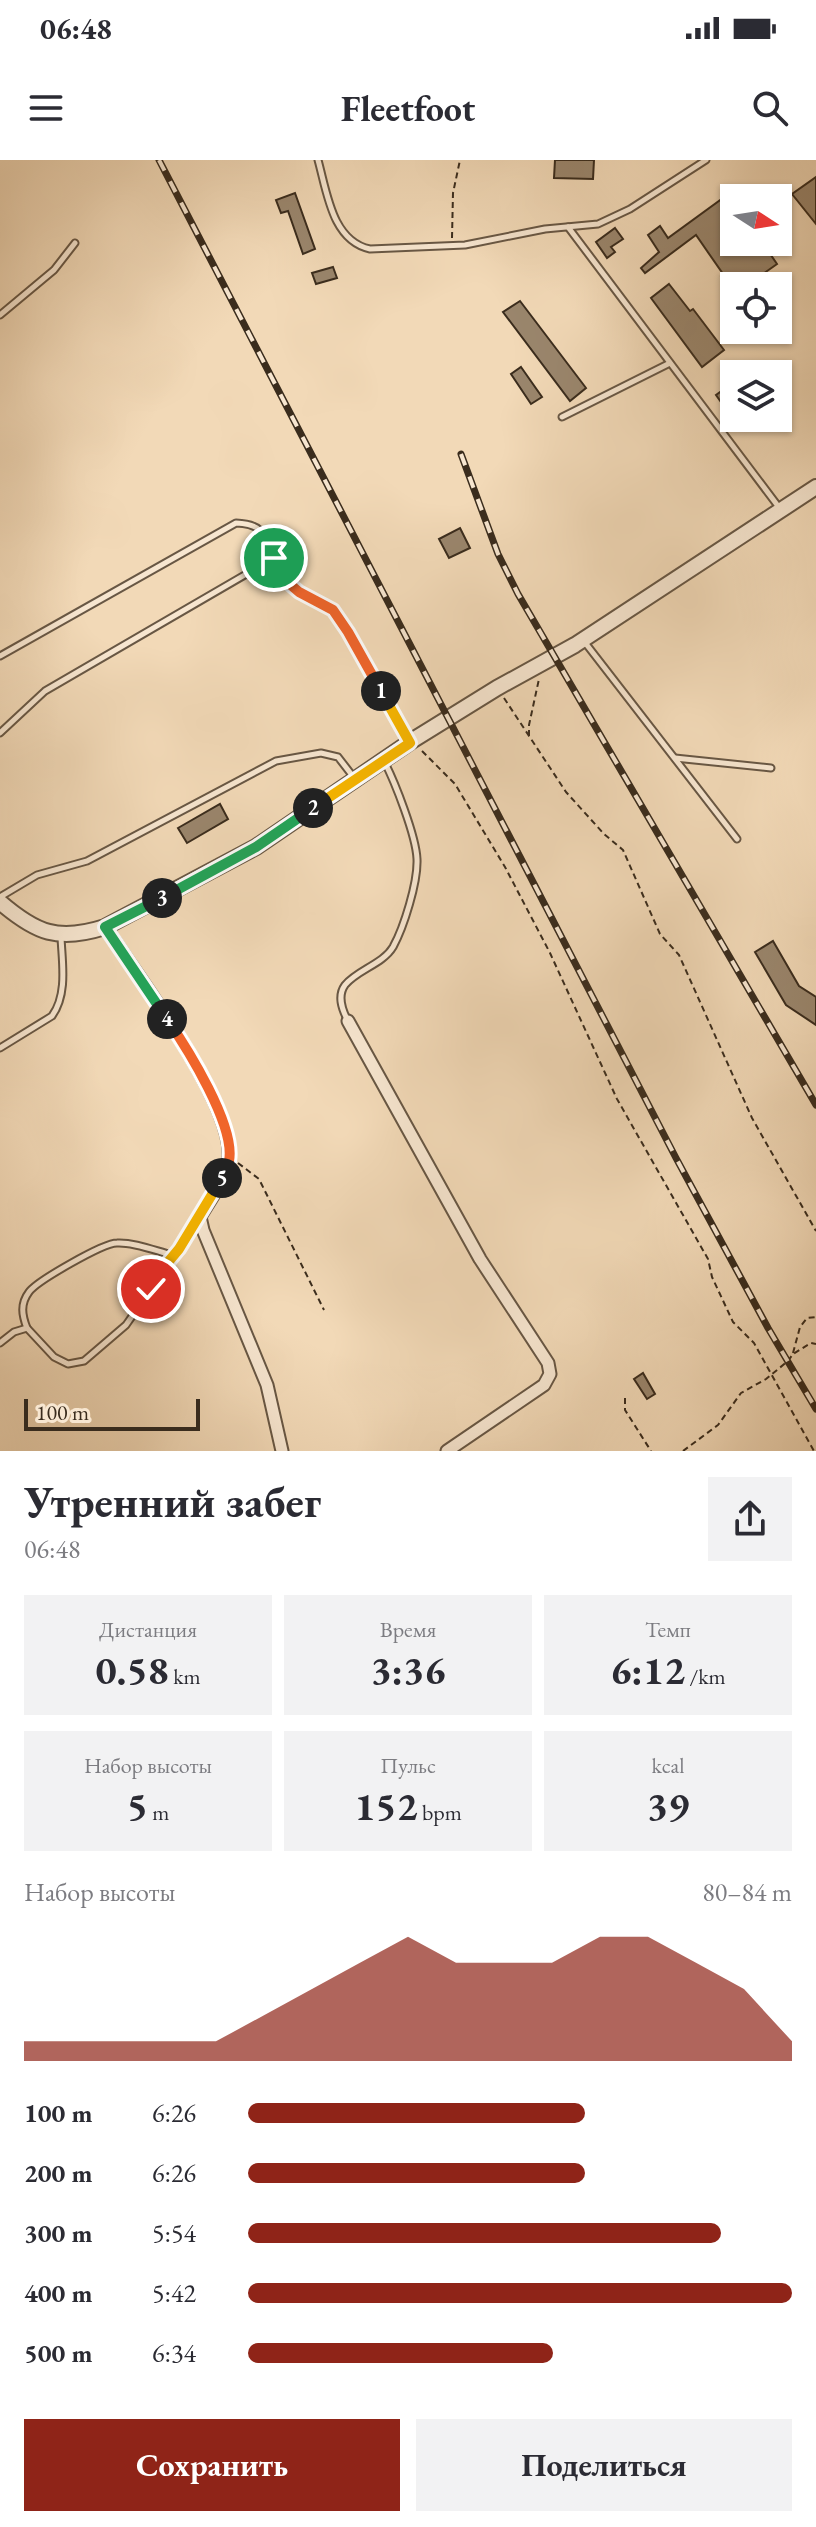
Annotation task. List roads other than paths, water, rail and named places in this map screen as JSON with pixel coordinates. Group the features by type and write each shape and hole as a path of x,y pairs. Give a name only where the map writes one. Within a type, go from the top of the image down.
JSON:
{"street":[{"path":"0,899 22,921 41,931 61,935 82,934 105,927 256,847 383,760 497,688 583,640 816,487"},
{"path":"105,927 175,1030 222,1115 229,1138 229,1160 200,1217 267,1385 282,1451"},
{"path":"348,1021 480,1259 548,1363 550,1374 544,1385 447,1451"}],"lane":[{"path":"318,160 336,221 348,239 370,249 452,245 598,224 630,209 706,160"},
{"path":"568,227 781,511"},
{"path":"0,315 54,270 75,243"},
{"path":"562,417 670,363"},
{"path":"0,656 236,523 252,523 261,529 285,580 299,592 333,610 412,742"},
{"path":"0,733 45,691 274,558"},
{"path":"583,640 737,839"},
{"path":"0,899 37,875 87,861 276,761 321,753 338,757 355,779"},
{"path":"674,758 771,768"},
{"path":"348,1021 340,1004 344,986 392,950 416,876 417,856 394,780 383,760"},
{"path":"0,1048 52,1016 58,1008 63,989 61,935"},
{"path":"172,1255 117,1242 101,1247 30,1290 23,1303 22,1315 27,1328 54,1357 68,1364 84,1361 126,1325 200,1217"},
{"path":"0,1343 14,1332 27,1328"}],"railway":[{"path":"159,160 676,1158 768,1328 816,1409"},
{"path":"461,454 498,554 518,594 816,1105"}]}
